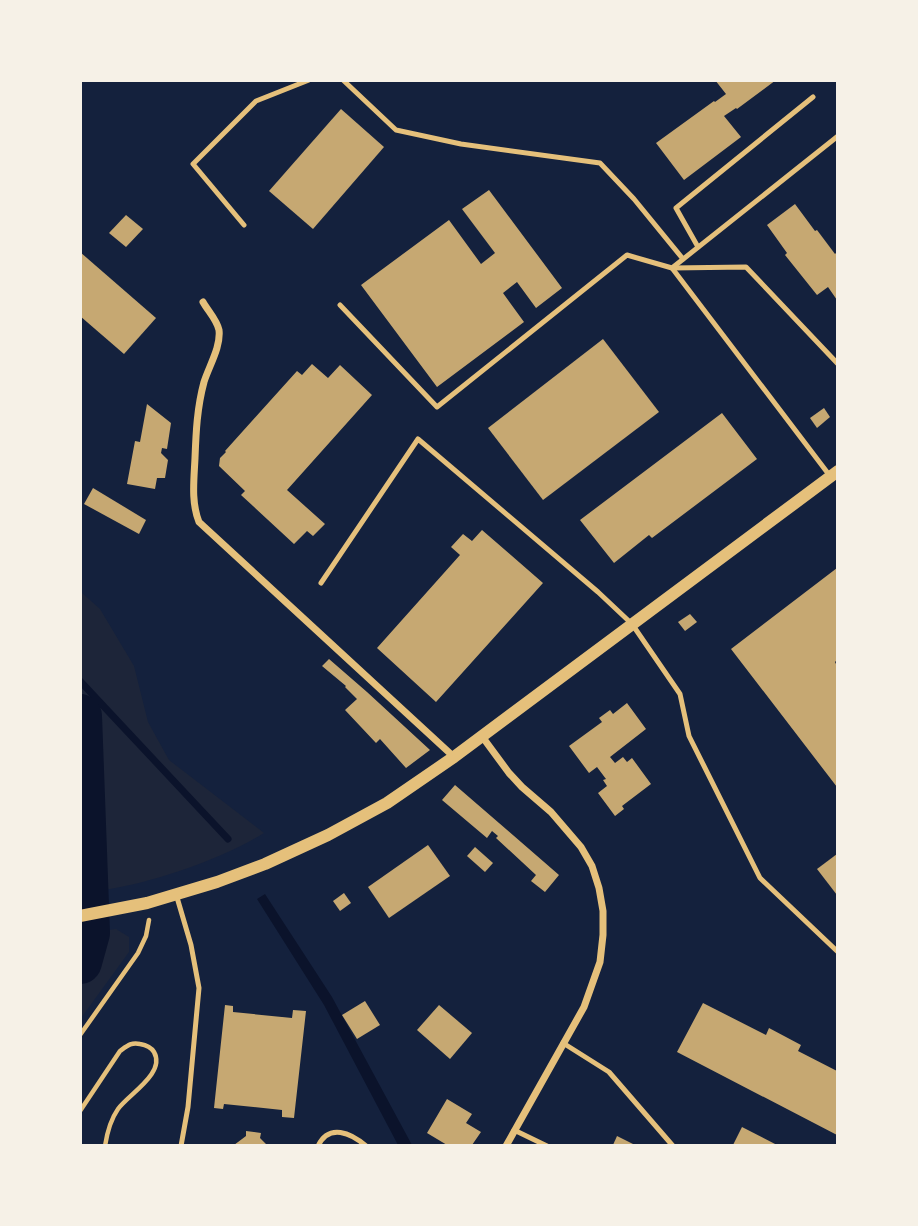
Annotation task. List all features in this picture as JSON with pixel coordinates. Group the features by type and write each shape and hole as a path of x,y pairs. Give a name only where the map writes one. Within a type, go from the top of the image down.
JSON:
{"street":[{"path":"202,302 219,331 197,414 193,497 199,522 454,757"},
{"path":"80,916 147,903 217,882 265,864 328,835 387,803 454,757 834,474"},
{"path":"481,735 509,773 551,812 581,847 592,866 603,911 600,962 583,1007 506,1146"}],"lane":[{"path":"244,225 193,163 256,101 309,80"},
{"path":"344,80 396,130 461,144 600,163 634,199 682,260"},
{"path":"698,247 676,208 813,97"},
{"path":"672,268 838,136"},
{"path":"340,305 437,407 627,255 672,268 746,267 838,364"},
{"path":"672,268 834,474"},
{"path":"321,583 418,439 632,624 680,694 689,736 760,878 838,952"},
{"path":"176,894 191,945 199,988 188,1107 181,1146"},
{"path":"563,1043 609,1072 673,1146"},
{"path":"514,1130 547,1146"},
{"path":"318,1146 328,1134 337,1132 346,1132 366,1146"}],"path":[{"path":"80,1035 138,953 146,936 149,919 147,903"},
{"path":"80,1111 120,1051 129,1044 149,1047 155,1055 156,1066 152,1075 117,1110 105,1146"}],"shaded area":[{"path":"81,592 100,609 134,666 148,722 169,760 264,833 228,852 186,869 104,890 100,896 81,899"},
{"path":"265,894 332,997 412,1145 398,1145 324,1005 257,899"},
{"path":"116,929 129,937 129,952 81,1018 81,934"}],"building":[{"path":"715,80 776,80 724,116 741,137 684,180 656,143 726,94"},
{"path":"341,109 384,147 313,229 269,191"},
{"path":"489,190 562,288 536,308 517,282 503,293 524,322 437,387 361,285 449,220 481,264 495,253 462,209"},
{"path":"795,204 835,254 837,252 837,300 828,287 817,295 785,255 787,253 767,225"},
{"path":"126,215 143,229 126,247 109,233"},
{"path":"80,252 156,318 124,354 80,316"},
{"path":"603,339 659,412 543,500 488,428"},
{"path":"312,364 328,378 340,365 372,395 287,490 325,524 313,536 307,531 294,544 241,495 245,491 219,466 225,451 297,371 302,375"},
{"path":"147,404 171,423 167,449 162,448 161,453 168,460 165,478 157,478 155,489 127,484 135,441 140,442"},
{"path":"824,408 830,417 817,428 810,418"},
{"path":"722,413 757,459 652,538 649,535 614,563 580,520"},
{"path":"93,488 146,520 139,534 84,504"},
{"path":"482,530 543,583 436,702 377,648 460,555 451,547 463,534 472,541"},
{"path":"837,568 835,662 837,787 731,649"},
{"path":"690,614 697,622 685,631 678,622"},
{"path":"329,659 430,750 406,768 380,739 376,743 345,710 357,699 322,666"},
{"path":"627,703 646,729 610,757 615,763 623,757 627,762 632,758 651,784 622,806 624,809 615,816 598,793 607,786 603,780 606,779 597,767 589,773 569,746 602,722 599,718 610,710 613,714"},
{"path":"455,785 559,875 545,892 531,881 536,875 496,838 498,836 492,831 487,838 442,800"},
{"path":"428,845 450,876 389,918 368,887"},
{"path":"475,847 493,863 485,872 467,856"},
{"path":"837,854 837,895 817,869"},
{"path":"344,893 351,903 340,911 333,901"},
{"path":"365,1001 380,1025 357,1039 342,1015"},
{"path":"703,1003 766,1035 769,1028 801,1045 798,1051 837,1071 837,1135 677,1052"},
{"path":"225,1005 233,1006 233,1012 292,1018 293,1010 306,1011 294,1118 282,1117 282,1110 224,1104 223,1109 214,1108"},
{"path":"439,1005 472,1033 450,1059 417,1030"},
{"path":"447,1099 472,1114 466,1123 481,1132 472,1145 447,1145 427,1133"},
{"path":"742,1127 777,1145 733,1145"},
{"path":"246,1131 261,1133 260,1138 267,1145 234,1145 246,1136"},
{"path":"617,1136 635,1145 613,1145"}],"waterway":[{"path":"80,681 228,839"},
{"path":"80,716 88,933 80,962"}]}
